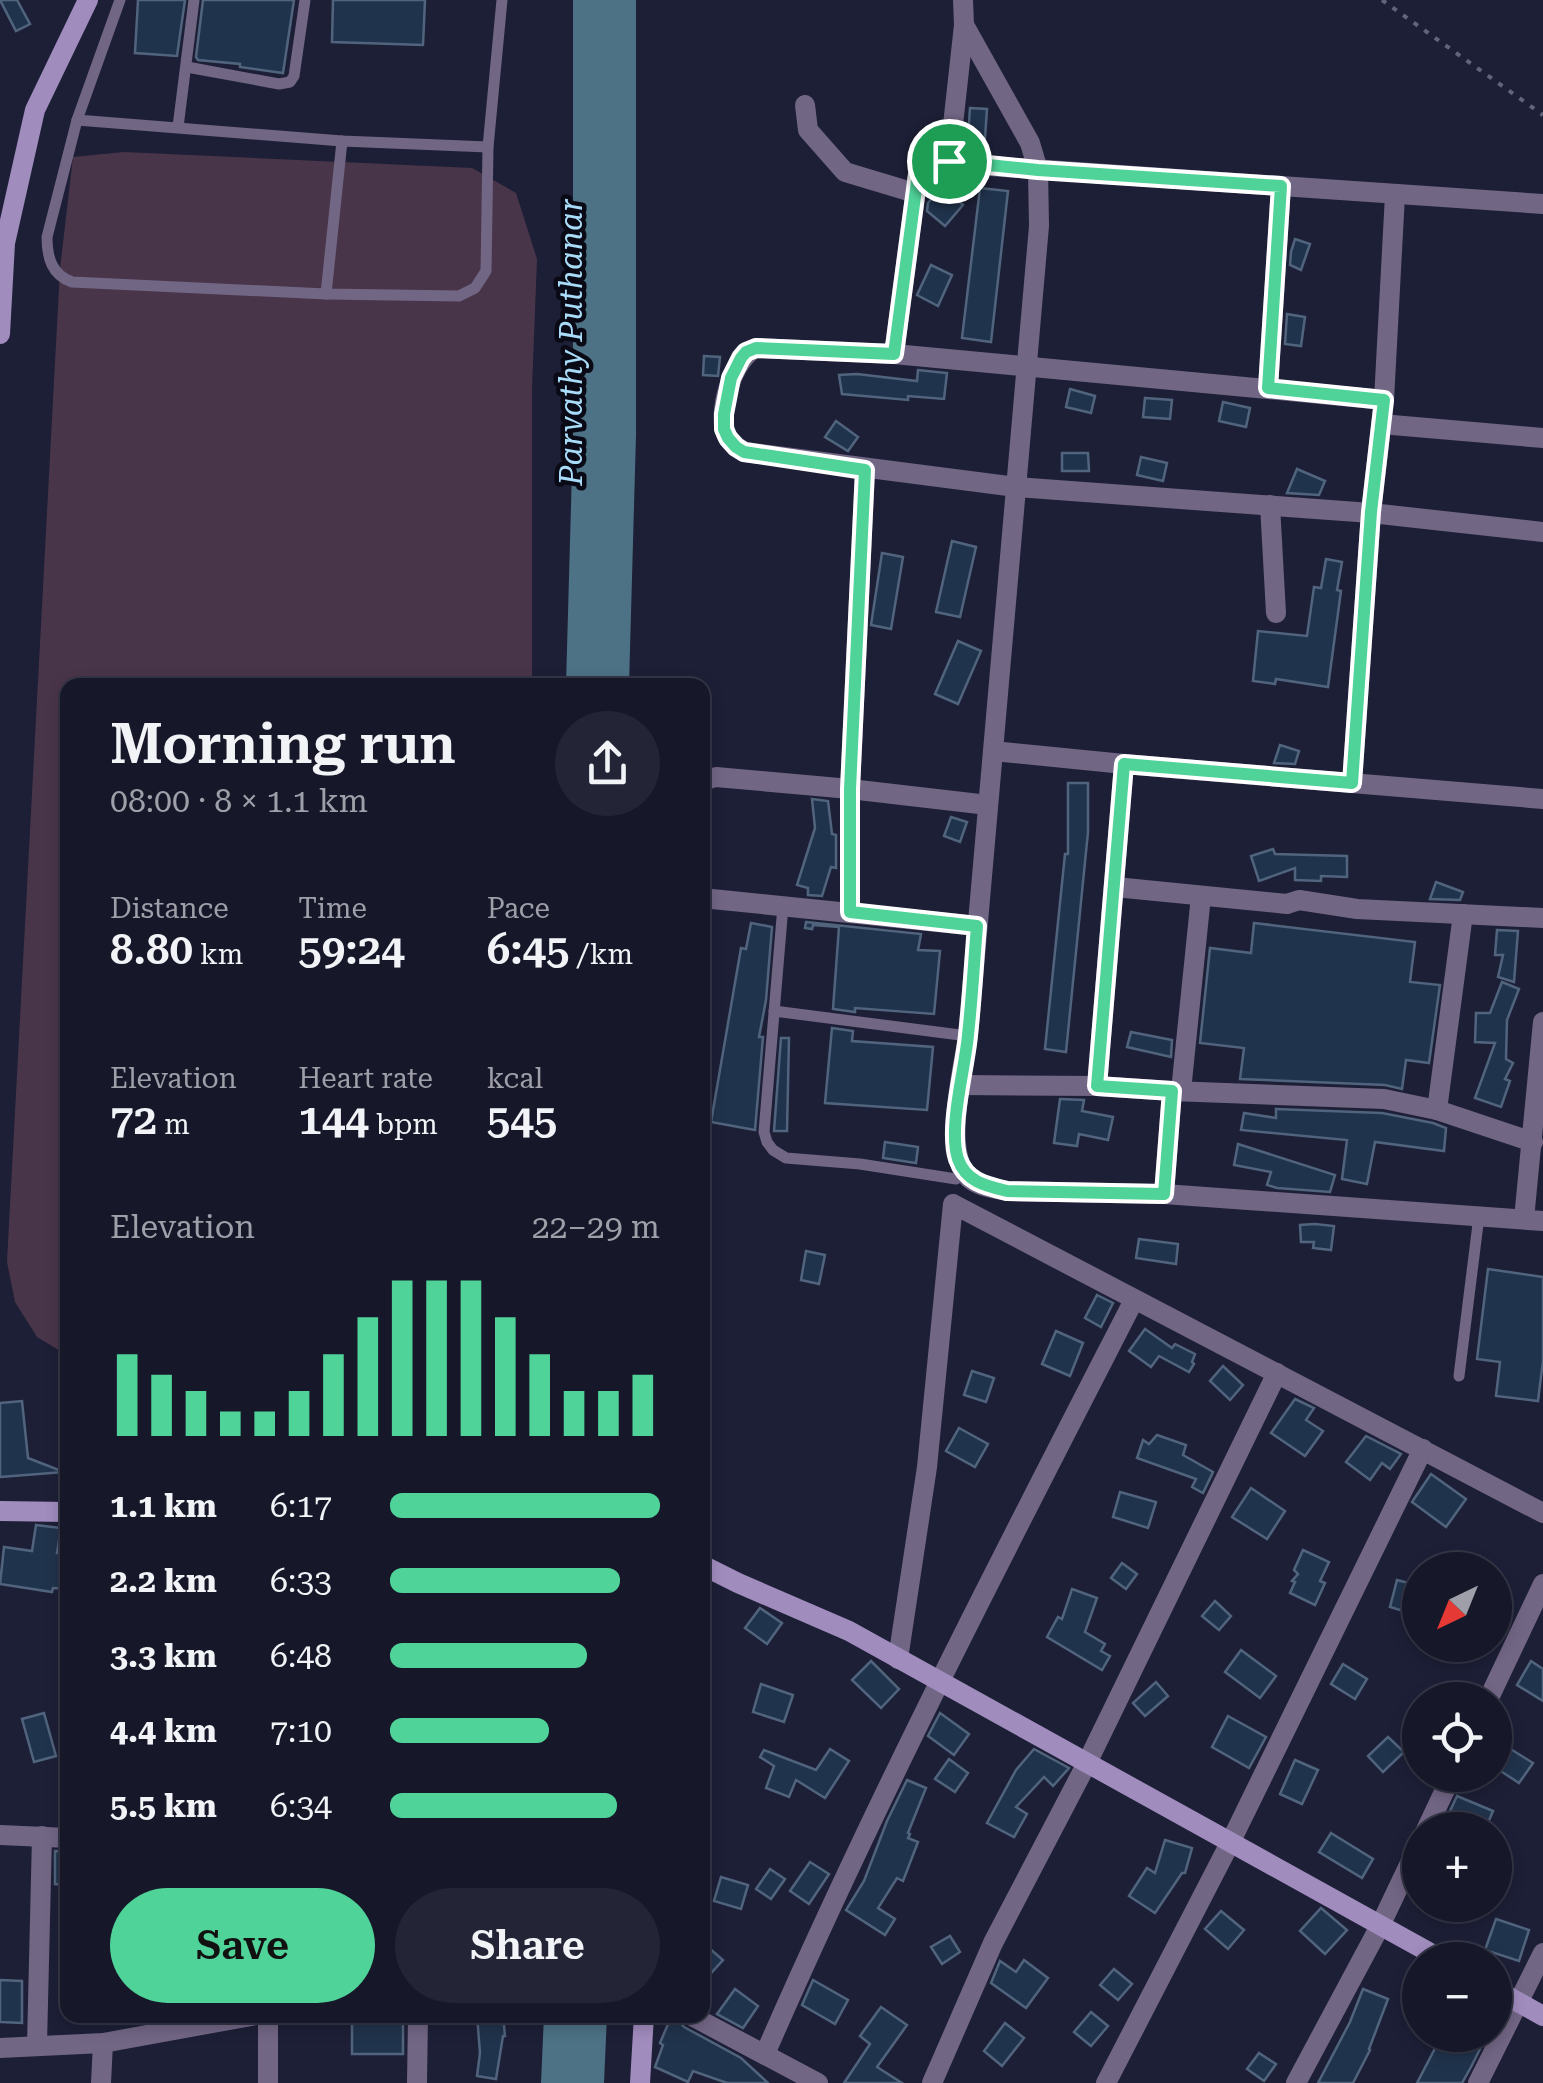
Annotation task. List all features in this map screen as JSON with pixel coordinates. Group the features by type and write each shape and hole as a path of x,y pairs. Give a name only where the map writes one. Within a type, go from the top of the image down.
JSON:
{"main road":[{"path":"0,334 5,243 36,110 88,0"},
{"path":"0,1511 60,1512"},
{"path":"710,1569 849,1632 1409,1942"},
{"path":"1512,1998 1543,2016"},
{"path":"640,2083 644,2023"}],"street":[{"path":"949,161 964,25 963,0"},
{"path":"964,25 1030,143 1038,170 1038,226 968,1036 954,1138 957,1171 985,1186 1007,1191 1164,1194 1534,1220 1543,1022"},
{"path":"804,105 808,130 845,172 915,193"},
{"path":"894,354 918,174 930,162 1543,204"},
{"path":"1268,388 1281,186"},
{"path":"1352,783 1371,512 1384,400 1395,195"},
{"path":"1384,400 894,354 756,348 746,352 731,378 724,429 744,452 865,470 1016,487 1371,512 1543,532"},
{"path":"1381,424 1543,438"},
{"path":"850,912 850,789 865,470"},
{"path":"1270,505 1276,613"},
{"path":"993,751 1543,798"},
{"path":"1097,1086 1124,764"},
{"path":"710,780 850,789 988,805"},
{"path":"1115,887 1287,904 1299,900 1357,909 1543,918"},
{"path":"1164,1194 1200,896"},
{"path":"710,899 977,926"},
{"path":"1437,1110 1463,914"},
{"path":"962,1086 1097,1086 1384,1099 1537,1132"},
{"path":"898,1659 926,1467 954,1204 1543,1513"},
{"path":"765,2054 822,1923 938,1681 1134,1300"},
{"path":"932,2083 993,1943 1087,1763 1277,1373"},
{"path":"1106,2083 1230,1843 1423,1449"},
{"path":"1497,1682 1543,1584"},
{"path":"0,1836 60,1837"},
{"path":"37,2046 42,1836"},
{"path":"1296,2083 1402,1880"},
{"path":"1478,2083 1543,1953"},
{"path":"0,2048 103,2043 212,2023"},
{"path":"268,2023 268,2083"},
{"path":"417,2083 418,2023"},
{"path":"705,2023 818,2083"},
{"path":"101,2083 103,2043"}],"lane":[{"path":"120,0 76,120 47,237 47,256 60,278 72,282 326,294 459,296 475,288 486,271 488,147 502,0"},
{"path":"178,128 194,0"},
{"path":"187,67 279,84 290,82 304,0"},
{"path":"76,120 342,141 488,147"},
{"path":"326,294 342,141"},
{"path":"783,906 764,1132 772,1150 786,1158 957,1171"},
{"path":"774,1011 968,1036"},
{"path":"1459,1376 1478,1216"}],"path":[{"path":"1382,0 1543,115"}],"shaded area":[{"path":"124,152 472,168 516,193 537,259 532,388 532,678 60,678 60,1351 37,1337 15,1302 7,1262 60,269 73,157"}],"water":[{"path":"573,0 636,0 636,435 629,678 566,678 573,434"},
{"path":"544,2023 607,2023 604,2083 541,2083"}],"building":[{"path":"0,0 17,0 30,24 16,31"},
{"path":"138,0 185,0 177,56 135,53"},
{"path":"203,0 294,0 283,73 198,60"},
{"path":"333,0 425,0 423,45 332,42"},
{"path":"970,108 987,109 985,138 968,137"},
{"path":"942,187 963,205 945,226 927,211 928,203"},
{"path":"980,188 1008,191 991,342 962,338"},
{"path":"1295,239 1310,244 1301,270 1290,265"},
{"path":"931,265 952,275 938,306 917,295"},
{"path":"1287,314 1305,317 1301,346 1285,344"},
{"path":"704,356 720,357 718,376 703,375"},
{"path":"918,370 947,373 944,399 842,394 839,375 917,381"},
{"path":"1070,389 1095,396 1091,413 1066,407"},
{"path":"1145,398 1172,400 1170,419 1143,417"},
{"path":"1223,402 1250,408 1246,427 1219,421"},
{"path":"836,421 858,437 848,451 825,437"},
{"path":"1062,453 1088,453 1089,471 1062,471"},
{"path":"1141,457 1167,463 1163,481 1137,475"},
{"path":"1297,469 1325,481 1319,495 1287,493"},
{"path":"952,541 976,547 960,617 936,612"},
{"path":"882,553 903,557 891,629 871,625"},
{"path":"1326,559 1342,562 1328,687 1276,679 1275,684 1253,681 1258,631 1307,636 1314,587 1321,588"},
{"path":"958,641 981,651 958,704 935,694"},
{"path":"1280,745 1299,751 1295,764 1274,763"},
{"path":"1068,783 1088,783 1088,832 1066,1052 1045,1049 1068,854"},
{"path":"812,799 828,801 832,834 836,835 836,868 831,867 822,896 808,895 808,888 797,885 815,828"},
{"path":"951,817 967,822 960,842 944,836"},
{"path":"1273,849 1275,854 1347,856 1347,877 1295,880 1295,868 1259,881 1251,856"},
{"path":"1436,882 1463,892 1460,900 1430,899"},
{"path":"806,922 921,934 918,950 940,951 934,1014 833,1009 839,927 805,928"},
{"path":"751,923 772,927 759,1037 763,1037 755,1130 711,1122 741,948 746,949"},
{"path":"1254,923 1415,942 1410,982 1440,985 1429,1063 1406,1060 1402,1089 1240,1079 1244,1048 1200,1043 1210,948 1251,953"},
{"path":"1497,930 1518,931 1514,982 1498,977 1503,955 1495,955"},
{"path":"1502,982 1519,989 1507,1020 1506,1059 1513,1063 1505,1079 1510,1081 1501,1107 1475,1098 1495,1043 1475,1042 1476,1013 1490,1013"},
{"path":"832,1028 853,1031 852,1041 933,1047 927,1110 825,1103"},
{"path":"1131,1032 1172,1040 1171,1057 1127,1047"},
{"path":"781,1038 789,1038 787,1131 774,1131"},
{"path":"1060,1099 1084,1100 1082,1111 1113,1117 1108,1140 1079,1134 1077,1146 1054,1143"},
{"path":"1276,1109 1382,1113 1433,1123 1446,1128 1444,1151 1375,1142 1367,1184 1342,1179 1347,1140 1241,1130 1244,1113 1276,1118"},
{"path":"885,1142 918,1147 916,1163 883,1158"},
{"path":"1238,1144 1335,1175 1330,1192 1267,1185 1271,1172 1234,1165"},
{"path":"1300,1225 1334,1226 1331,1250 1313,1248 1314,1242 1301,1242"},
{"path":"1139,1239 1178,1244 1176,1264 1136,1258"},
{"path":"806,1251 825,1255 819,1284 801,1280"},
{"path":"1488,1269 1543,1277 1543,1361 1538,1401 1496,1396 1500,1362 1477,1359"},
{"path":"1097,1295 1113,1303 1101,1327 1085,1318"},
{"path":"1145,1329 1172,1348 1175,1344 1195,1354 1189,1372 1159,1356 1151,1367 1129,1351"},
{"path":"1056,1331 1083,1343 1070,1376 1042,1364"},
{"path":"1223,1366 1243,1385 1230,1400 1210,1381"},
{"path":"972,1371 994,1378 986,1402 964,1395"},
{"path":"1295,1399 1314,1408 1306,1420 1323,1431 1305,1456 1271,1433"},
{"path":"22,1401 28,1458 60,1472 0,1477 0,1403"},
{"path":"959,1428 988,1444 975,1467 946,1451"},
{"path":"1157,1435 1186,1445 1183,1455 1213,1472 1203,1493 1192,1487 1196,1479 1137,1458 1143,1440 1149,1444"},
{"path":"1366,1436 1401,1454 1390,1469 1382,1463 1370,1480 1346,1462"},
{"path":"1431,1474 1466,1499 1446,1527 1412,1502"},
{"path":"1251,1488 1285,1511 1267,1539 1232,1517"},
{"path":"1120,1492 1156,1502 1148,1528 1113,1517"},
{"path":"36,1525 60,1528 60,1588 53,1588 52,1592 0,1584 4,1547 32,1551"},
{"path":"1303,1550 1329,1562 1315,1605 1290,1593"},
{"path":"1122,1563 1137,1574 1126,1589 1111,1578"},
{"path":"1397,1580 1402,1581 1402,1611 1390,1607"},
{"path":"1072,1589 1097,1598 1085,1632 1105,1644 1101,1651 1110,1656 1102,1670 1047,1637 1058,1617 1062,1619"},
{"path":"1215,1601 1231,1616 1219,1630 1202,1616"},
{"path":"760,1608 782,1623 767,1644 745,1628"},
{"path":"1241,1650 1276,1676 1260,1698 1225,1672"},
{"path":"871,1661 899,1689 881,1708 852,1680"},
{"path":"1531,1661 1543,1669 1543,1701 1517,1685"},
{"path":"1343,1664 1367,1679 1355,1699 1331,1684"},
{"path":"1156,1682 1168,1696 1145,1716 1133,1703"},
{"path":"761,1684 793,1695 784,1722 753,1712"},
{"path":"44,1713 56,1756 34,1762 22,1719"},
{"path":"940,1713 969,1734 954,1755 928,1736"},
{"path":"1228,1716 1266,1737 1249,1768 1212,1747"},
{"path":"1388,1737 1402,1750 1383,1772 1368,1756"},
{"path":"830,1749 849,1761 825,1798 796,1780 789,1797 766,1788 774,1766 760,1757 764,1750 816,1770"},
{"path":"1034,1749 1069,1768 1053,1786 1044,1777 1016,1807 1027,1814 1014,1837 987,1823 1016,1770"},
{"path":"1512,1750 1533,1763 1519,1783 1512,1778"},
{"path":"949,1759 968,1773 955,1792 935,1779"},
{"path":"1295,1760 1318,1770 1302,1804 1280,1794"},
{"path":"907,1780 926,1788 908,1833 908,1838 918,1842 903,1881 897,1878 878,1908 895,1919 885,1935 846,1910 864,1881"},
{"path":"1457,1796 1493,1811 1493,1812 1450,1812"},
{"path":"1331,1833 1373,1859 1362,1878 1319,1852"},
{"path":"1165,1840 1192,1848 1185,1873 1155,1913 1129,1896 1147,1868 1155,1873"},
{"path":"55,1851 60,1851 60,1884 55,1884"},
{"path":"810,1862 829,1874 809,1904 790,1891"},
{"path":"770,1869 785,1879 771,1899 756,1889"},
{"path":"721,1877 748,1885 741,1909 714,1901"},
{"path":"1321,1908 1347,1930 1325,1954 1300,1931"},
{"path":"1221,1911 1244,1930 1228,1949 1205,1929"},
{"path":"1495,1922 1529,1930 1519,1961 1512,1959 1512,1942 1488,1942"},
{"path":"950,1936 960,1952 942,1964 931,1947"},
{"path":"710,1949 723,1960 710,1974"},
{"path":"1024,1960 1048,1978 1026,2008 991,1983 1000,1961 1016,1972"},
{"path":"1114,1969 1132,1984 1118,2000 1100,1985"},
{"path":"0,1980 22,1981 22,2023 0,2022"},
{"path":"813,1980 848,2000 835,2024 802,2005"},
{"path":"735,1989 758,2006 743,2028 717,2014"},
{"path":"1363,1989 1388,1999 1370,2050 1353,2083 1318,2083 1350,2022"},
{"path":"881,2007 907,2025 877,2067 902,2083 844,2083 870,2044 860,2036"},
{"path":"1091,2012 1108,2026 1091,2046 1074,2032"},
{"path":"352,2023 403,2023 403,2054 352,2054"},
{"path":"478,2023 504,2023 505,2036 496,2079 477,2076"},
{"path":"668,2023 680,2023 741,2058 768,2083 727,2083 693,2071 688,2082 655,2067 663,2045 660,2043"},
{"path":"1005,2023 1024,2038 1002,2066 984,2051"},
{"path":"1433,2052 1478,2052 1462,2083 1417,2083"},
{"path":"1259,2053 1276,2064 1264,2081 1247,2069"}],"route":[{"path":"949,161 1281,186 1268,388 1384,400 1371,512 1352,783 1124,764 1097,1086 1172,1091 1164,1194 1007,1191 970,1179 959,1162 954,1138 977,926 850,912 850,789 865,470 744,452 724,429 731,378 746,352 756,348 894,354 918,174 930,162 949,161"}],"water label":[{"name":"Parvathy Puthanar","path":"571,342"}]}
